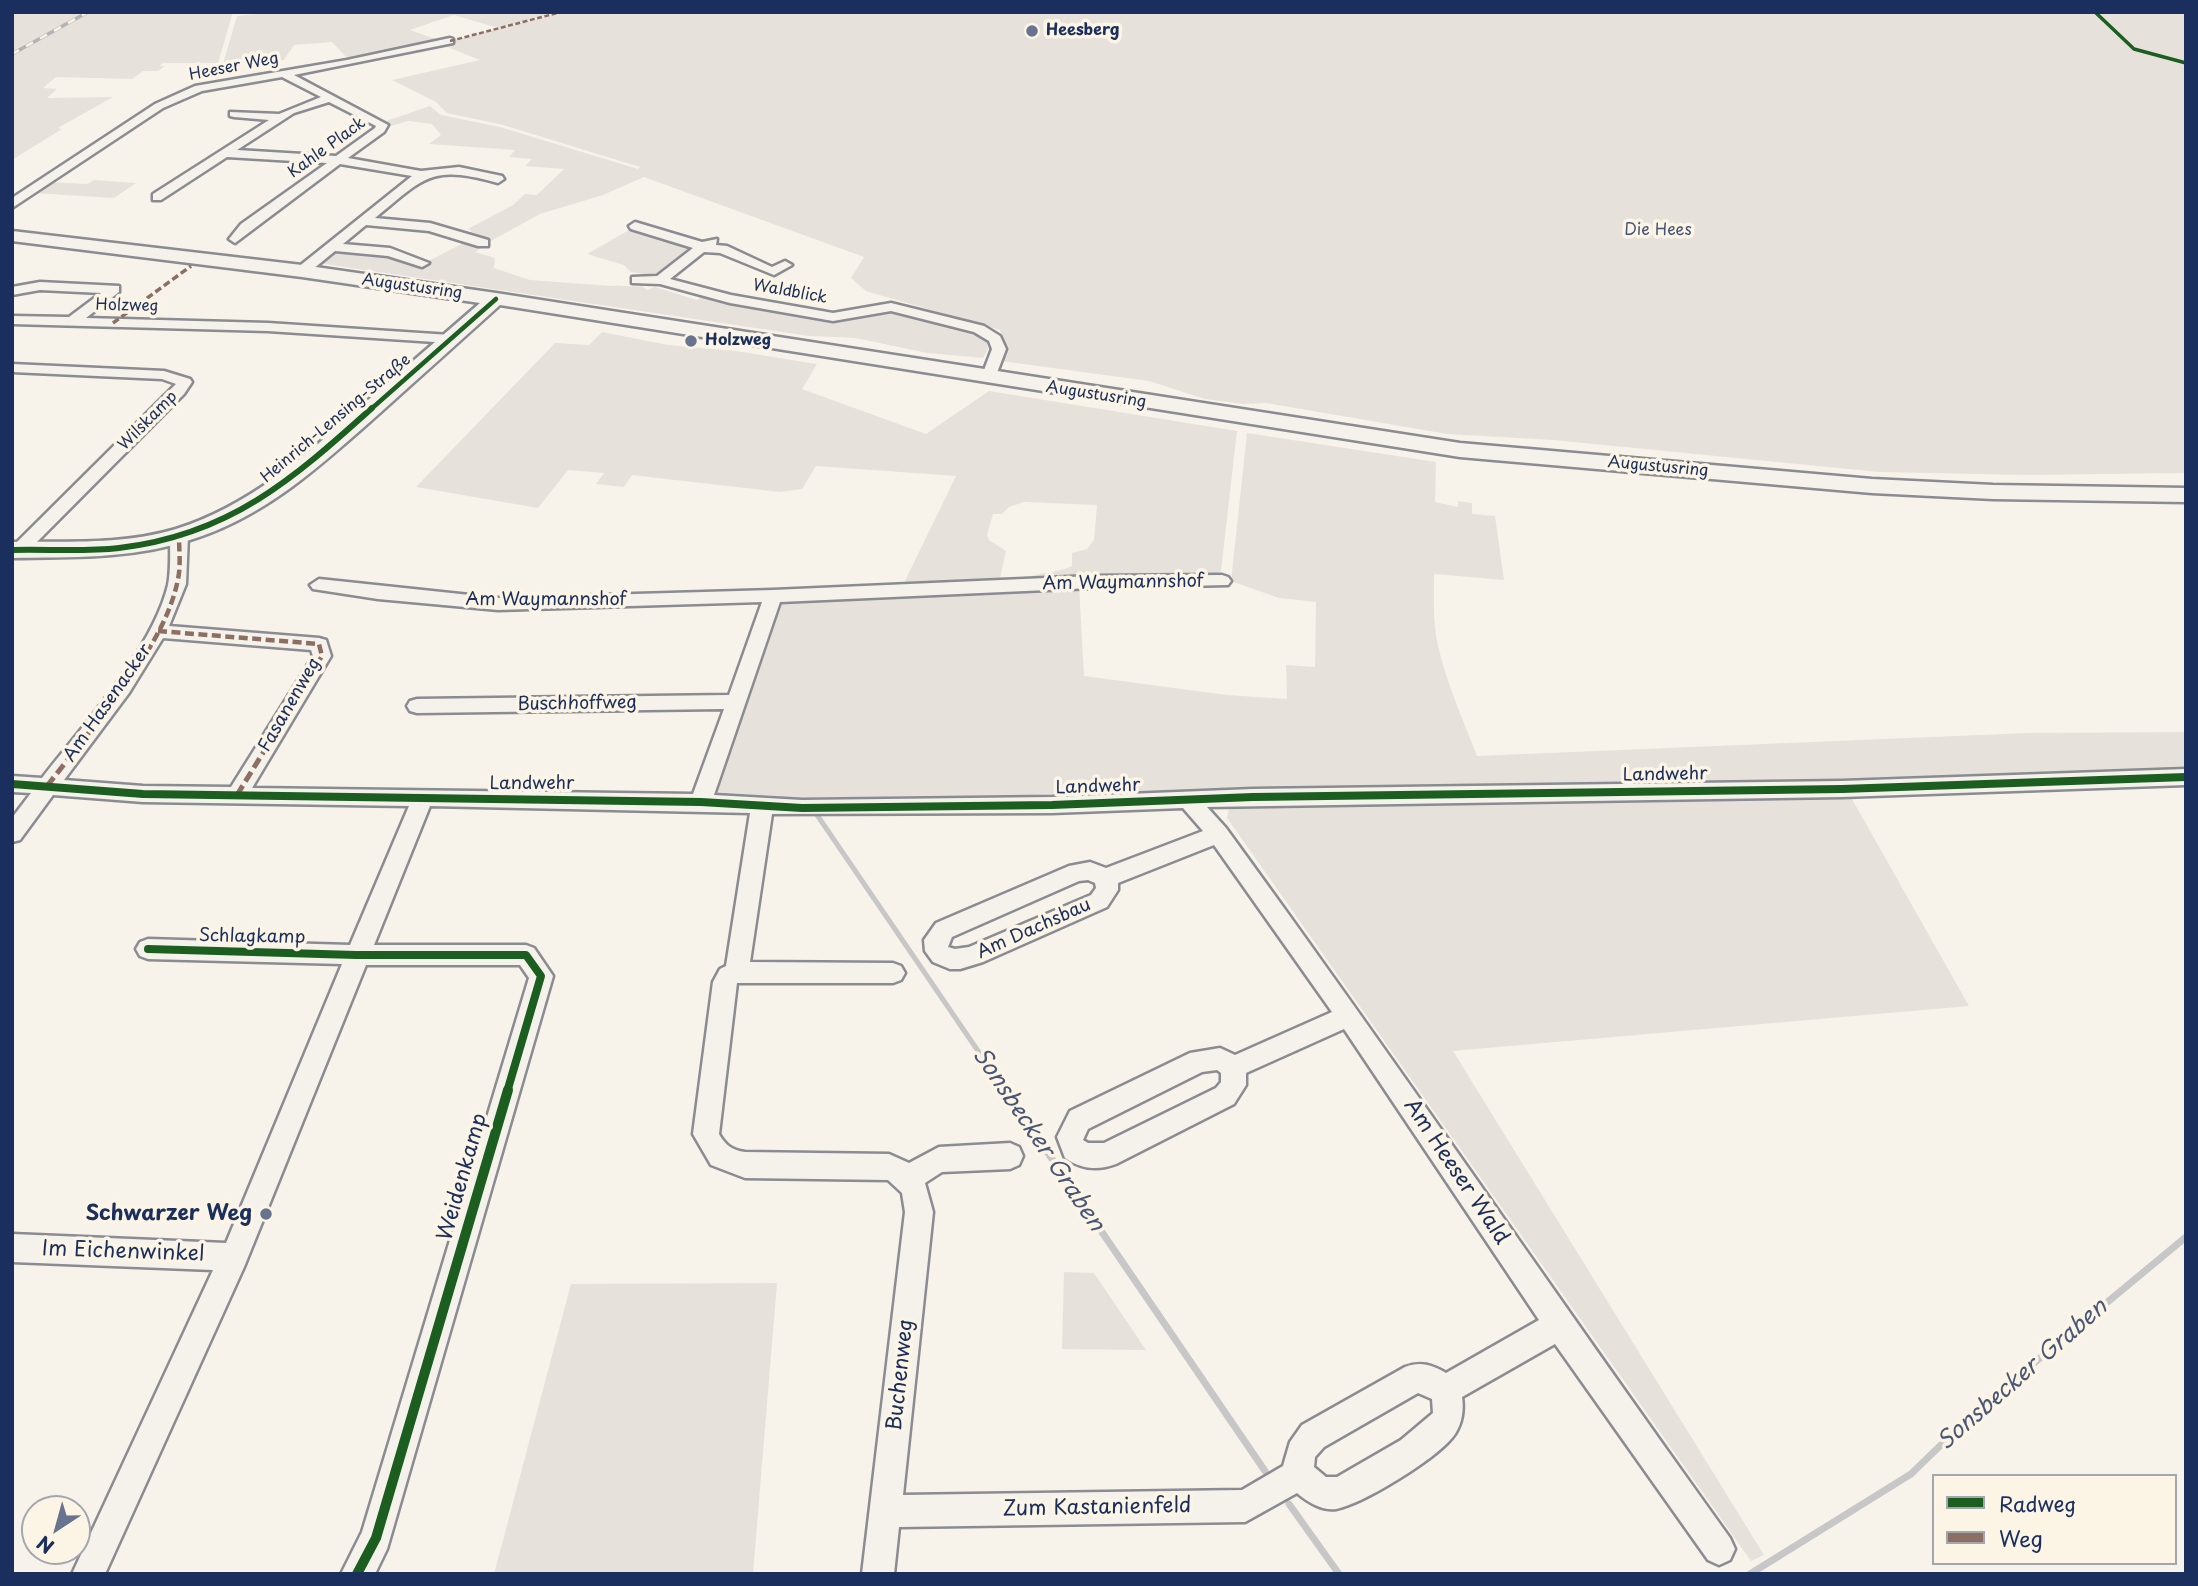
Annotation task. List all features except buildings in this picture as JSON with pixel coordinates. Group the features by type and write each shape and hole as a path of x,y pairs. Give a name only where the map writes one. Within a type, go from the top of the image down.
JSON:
{"main road":[{"name":"Augustusring","path":"12,236 302,271 496,299 1460,450 1872,486 1993,492 2186,495"},
{"name":"Heinrich-Lensing-Straße","path":"16,550 119,548 179,536 229,519 261,500 324,452 496,299"}],"street":[{"name":"Heeser Weg","path":"12,204 180,95 199,88 346,63 450,41"},
{"name":"Kahle Plack","path":"235,239 245,227 380,130 382,125 282,73"},
{"path":"157,197 280,117 300,106 329,98"},
{"path":"234,114 280,117"},
{"path":"225,153 338,160 420,175 442,170 485,174 498,178"},
{"path":"302,271 420,175"},
{"path":"365,221 430,227 483,243"},
{"name":"Waldblick","path":"635,226 694,242 701,248 722,249 769,270 785,265"},
{"path":"660,280 701,248 727,236"},
{"path":"332,247 390,253 422,263"},
{"name":"Waldblick","path":"637,280 660,280 730,299 833,317 891,307 979,329 995,340 999,349 988,378"},
{"path":"12,291 40,286 114,289 72,322"},
{"name":"Holzweg","path":"12,320 268,327 450,339"},
{"name":"Wilskamp","path":"13,369 164,375 185,382 16,550"},
{"name":"Am Hasenacker","path":"12,834 122,688 158,631 177,584 179,536"},
{"name":"Am Waymannshof","path":"319,584 377,593 498,604 773,596 1092,582 1222,581"},
{"path":"701,802 773,596"},
{"name":"Fasanenweg","path":"158,631 319,644 321,656 237,795"},
{"name":"Buschhoffweg","path":"417,706 737,702"},
{"name":"Landwehr","path":"12,784 143,794 701,802 762,807 1038,805 1188,799 1842,789 2186,777"},
{"path":"88,1574 234,1257 422,799"},
{"name":"Am Heeser Wald","path":"1188,799 1218,834 1349,1016 1559,1325 1719,1549"},
{"path":"737,972 762,807"},
{"name":"Am Dachsbau","path":"1106,878 1218,834"},
{"name":"Am Dachsbau","path":"1083,871 1106,878 1107,890 1099,901 975,955 957,960 945,958 937,951 936,940 944,930 1083,871"},
{"name":"Schlagkamp","path":"148,949 356,955"},
{"name":"Weidenkamp","path":"356,955 526,955 541,976 376,1538 357,1574"},
{"path":"893,973 737,972 728,976 718,1032 706,1134 712,1149 725,1162 889,1167 900,1170 908,1178 939,1160 1010,1156"},
{"path":"1234,1068 1349,1016"},
{"path":"1220,1059 1234,1068 1233,1085 1225,1096 1119,1149 1096,1158 1083,1155 1072,1146 1071,1134 1075,1124 1199,1061 1220,1059"},
{"name":"Buchenweg","path":"878,1574 919,1212 918,1196 908,1178"},
{"name":"Im Eichenwinkel","path":"12,1248 234,1257"},
{"path":"1446,1390 1559,1325"},
{"path":"1416,1378 1429,1380 1446,1390 1448,1411 1441,1428 1426,1443 1357,1484 1338,1493 1330,1492 1315,1488 1300,1474 1299,1457 1305,1443 1313,1436 1416,1378"},
{"name":"Zum Kastanienfeld","path":"886,1511 1245,1506 1300,1474"}],"green space":[{"path":"12,12 85,12 12,53"},
{"path":"91,12 233,12 218,63 162,63 160,66 165,66 158,71 143,71 132,79 56,77 43,88 57,89 47,98 113,97 58,128 62,129 12,160 12,55"},
{"path":"279,12 558,12 498,28 454,15 410,30 441,41 350,61 332,42 294,45 284,60 223,64 237,16"},
{"name":"Die Hees","path":"564,12 2186,12 2186,473 2026,475 1879,472 1553,440 1447,434 1266,403 1243,404 1205,399 1149,381 1001,361 1005,346 1000,330 866,291 851,278 864,257 644,177 603,195 540,214 487,243 467,235 472,231 468,229 513,205 525,194 537,195 564,169 525,166 532,159 509,157 515,150 429,144 441,135 432,124 408,121 391,126 383,122 430,106 441,115 500,127 638,169 640,167 503,125 447,113 436,102 392,80 480,60 440,44"},
{"path":"94,180 136,183 114,198 33,193 49,182 87,184"},
{"path":"629,230 642,230 694,247 656,276 631,272 624,265 587,254"},
{"path":"467,241 485,246 475,252 495,258 494,268 530,280 642,286 647,290 655,287 697,300 702,296 821,319 838,320 888,310 972,333 987,343 988,349 983,358 927,353 856,338 809,336 318,263 332,252 347,249 379,253 421,265"},
{"path":"602,332 668,345 736,351 817,364 802,389 926,434 989,391 1237,431 1221,571 1211,577 1033,579 1029,577 1072,566 1072,553 1087,549 1094,540 1097,505 1024,502 1009,507 1002,514 993,514 987,535 989,540 1006,551 999,583 902,587 956,476 816,466 802,489 780,492 632,475 624,487 596,484 604,473 568,470 538,508 416,487 555,343 589,345"},
{"path":"1247,433 1436,462 1435,502 1458,507 1458,501 1472,503 1472,514 1495,516 1504,580 1434,574 1435,624 1440,656 1477,756 2027,733 2186,732 2186,774 1920,784 722,799 716,790 776,604 781,599 1079,585 1084,676 1227,695 1287,699 1286,665 1315,667 1316,602 1279,598 1231,581"},
{"path":"1848,792 1969,1006 1453,1051 1764,1555 1751,1561 1227,818 1229,808 1309,801"},
{"path":"1064,1272 1094,1273 1146,1350 1062,1349"},
{"path":"777,1283 753,1574 494,1574 571,1284"}],"waterway":[{"name":"Sonsbecker Graben","path":"813,809 1006,1092"},
{"name":"Sonsbecker Graben","path":"1005,1090 1265,1471"},
{"name":"Sonsbecker Graben","path":"1750,1574 1911,1474 1976,1411 2186,1237"},
{"name":"Sonsbecker Graben","path":"1289,1504 1339,1574"}],"railway":[{"path":"12,54 88,12"}],"marked path":[{"path":"450,41 561,12"},
{"path":"113,323 191,266"},
{"path":"47,786 122,689 156,636 177,584 179,536"},
{"path":"158,631 319,644 322,656 237,795"}],"cycle path":[{"path":"2095,12 2134,49 2186,63"},
{"path":"12,550 119,548 179,536 229,518 261,500 315,459 496,299"},
{"path":"12,784 143,794 701,802 802,808 1052,805 1253,797 1842,789 2186,777"},
{"path":"148,949 356,955 526,955 541,976 376,1538 357,1574"}],"place":[{"name":"Heesberg","path":"1032,31"},
{"name":"Holzweg","path":"691,341"},
{"name":"Schwarzer Weg","path":"266,1214"}]}
